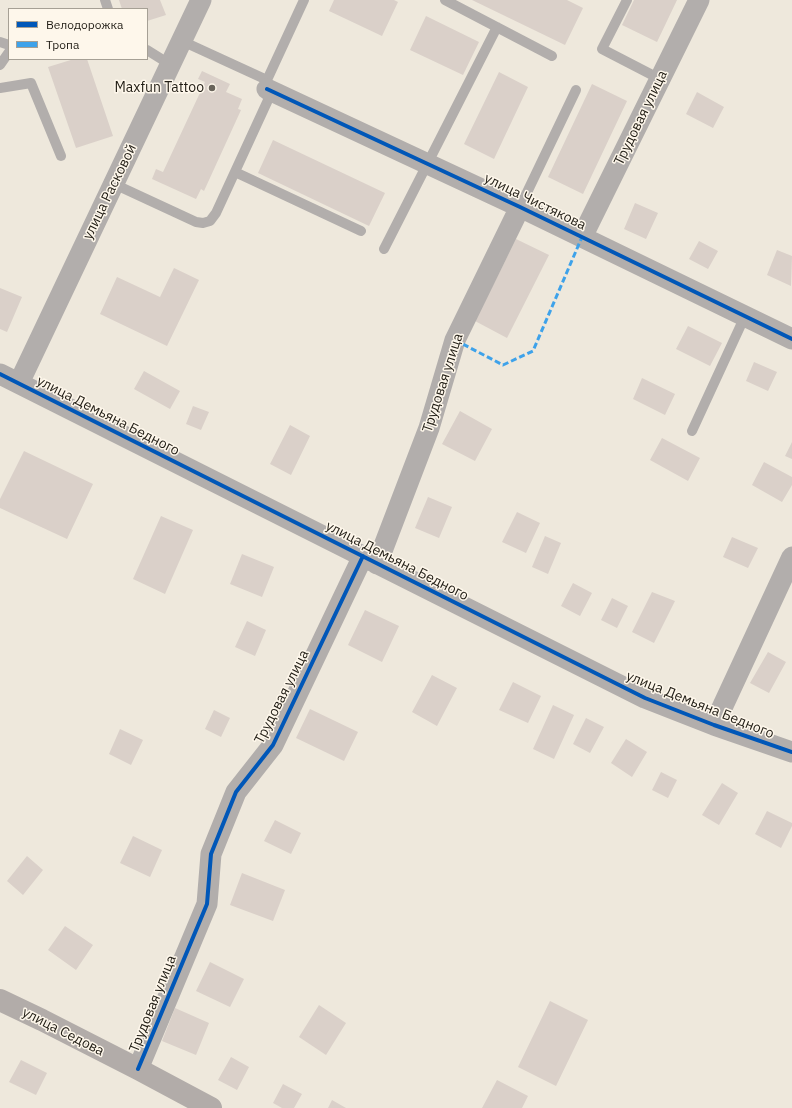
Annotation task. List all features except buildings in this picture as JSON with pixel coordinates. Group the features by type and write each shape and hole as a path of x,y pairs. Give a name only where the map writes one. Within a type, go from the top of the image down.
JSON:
{"main road":[{"name":"улица Седова","path":"0,1000 138,1069 211,1108"}],"street":[{"name":"улица Расковой","path":"6,380 114,184 201,0"},
{"name":"Трудовая улица","path":"582,237 699,0"},
{"name":"улица Чистякова","path":"267,85 792,339"},
{"name":"Трудовая улица","path":"138,1069 207,904 211,854 236,792 273,745 370,560 429,428 454,340 520,207"},
{"name":"улица Демьяна Бедного","path":"6,380 645,698 714,725 792,752"},
{"path":"714,725 792,557"}],"lane":[{"path":"114,184 196,222 203,223 210,221 216,213 268,100 267,85 304,0"},
{"path":"445,0 552,56"},
{"path":"627,0 602,49 660,79"},
{"path":"384,250 497,27"},
{"path":"182,41 267,85"},
{"path":"148,51 171,65"},
{"path":"0,65 8,53"},
{"path":"0,88 31,83 61,156"},
{"path":"520,207 576,90"},
{"path":"235,172 361,231"},
{"path":"692,431 745,316"}],"marked path":[{"path":"455,340 503,365 533,351 582,237"}],"cycle path":[{"path":"267,89 520,207 792,339"},
{"path":"0,374 645,698 714,725 792,752"},
{"path":"138,1069 207,904 211,854 236,792 273,745 363,556"}],"place":[{"name":"Maxfun Tattoo","path":"212,88"}]}
